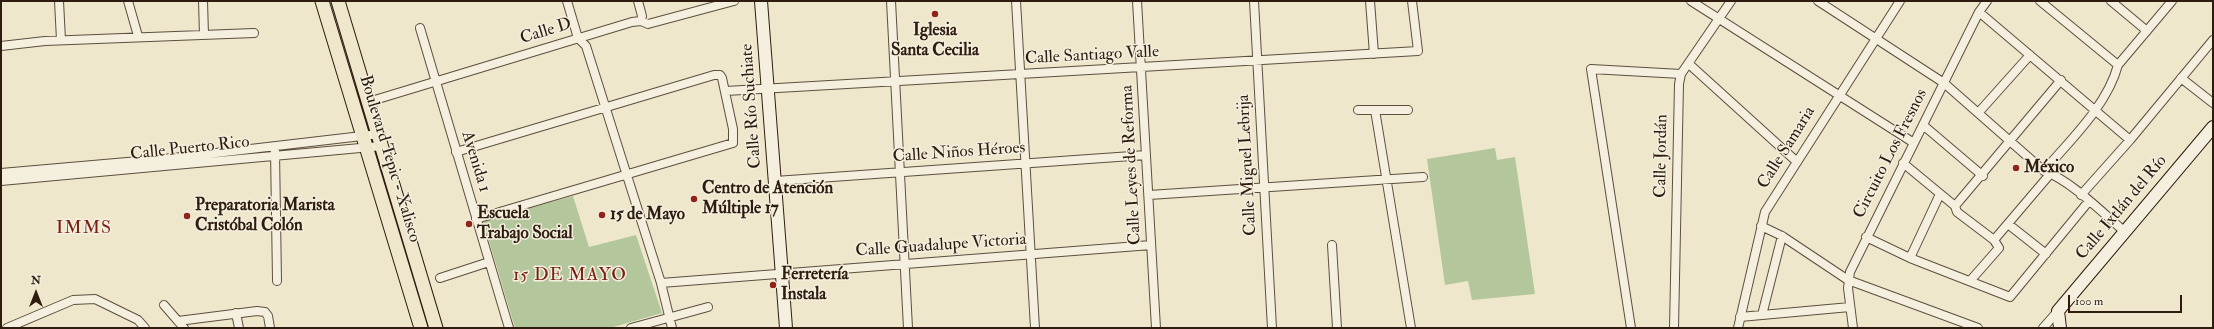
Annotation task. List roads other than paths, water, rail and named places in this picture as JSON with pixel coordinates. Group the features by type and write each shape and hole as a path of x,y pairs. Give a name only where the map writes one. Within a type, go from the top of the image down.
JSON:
{"main road":[{"name":"Boulevard Tepic - Xalisco","path":"322,1 421,328"},
{"name":"Boulevard Tepic - Xalisco","path":"338,1 436,328"},
{"name":"Calle Río Suchiate","path":"761,1 786,328"},
{"path":"335,43 346,52 358,92 368,102"},
{"name":"Calle Ixtlán del Río","path":"2058,311 2213,127"},
{"path":"415,305 425,314 430,328"},
{"path":"2058,311 2060,328"}],"street":[{"path":"59,1 61,40"},
{"path":"128,1 138,36"},
{"path":"203,1 204,34"},
{"path":"567,1 578,38 586,46 604,108 627,175 661,284 668,317 672,328"},
{"path":"638,1 642,16 641,21"},
{"name":"Calle D","path":"368,102 578,38 641,21 648,24 734,1"},
{"path":"892,1 902,172 908,328"},
{"path":"1016,1 1035,328"},
{"name":"Calle Leyes de Reforma","path":"1137,1 1156,328"},
{"name":"Calle Miguel Lebrija","path":"1254,1 1272,328"},
{"path":"1370,1 1374,54"},
{"name":"Calle Santiago Valle","path":"726,91 768,90 1418,51 1412,1"},
{"path":"1691,1 1914,143"},
{"path":"1631,328 1592,69 1681,74 1731,1"},
{"path":"1818,1 1944,83 2048,172 2089,201 2124,231"},
{"name":"Calle Samaria","path":"1738,328 1765,212 1796,161 1900,1"},
{"name":"Circuito Los Fresnos","path":"1853,328 1848,280 1850,272 1866,237 1979,12 1987,1"},
{"path":"2040,1 2118,65"},
{"path":"1994,240 2008,224 2096,109 2116,74 2118,65 2172,1"},
{"path":"2114,2 2147,31"},
{"path":"1979,12 2096,109 2130,140"},
{"name":"Avenida 1","path":"420,28 507,328"},
{"path":"1,46 61,40 138,36 254,33"},
{"path":"2081,195 2130,140 2213,40"},
{"path":"1979,112 2030,54"},
{"path":"1689,64 1796,161"},
{"name":"Calle Jordán","path":"1674,328 1679,84 1681,74"},
{"path":"456,152 714,75 720,75 726,91 734,143 476,219"},
{"path":"2181,78 2213,103"},
{"path":"1956,209 2010,140 2061,80"},
{"path":"1358,110 1408,110"},
{"path":"1375,110 1410,328"},
{"path":"1923,125 1983,176"},
{"name":"Calle Puerto Rico","path":"1,173 275,156 380,140"},
{"name":"Calle Puerto Rico","path":"1,181 173,162 276,146 380,140"},
{"path":"276,146 277,281"},
{"name":"Calle Niños Héroes","path":"775,181 1146,155"},
{"path":"1903,163 1994,240 1999,248 1970,281"},
{"path":"1149,195 1423,177"},
{"path":"1910,258 1940,194"},
{"path":"1866,237 1910,258 2010,297 2089,201"},
{"path":"2008,224 2046,254"},
{"path":"1761,226 1782,236 1848,280 1978,328"},
{"path":"1762,315 1782,236"},
{"name":"Calle Guadalupe Victoria","path":"661,284 1152,245"},
{"path":"1332,245 1337,328"},
{"path":"440,278 489,262"},
{"path":"7,328 73,300 95,299 138,320 144,328"},
{"path":"164,305 184,328"},
{"path":"631,328 708,307"},
{"path":"1740,317 1850,307"},
{"name":"Calle Ixtlán del Río","path":"2043,328 2058,311"},
{"path":"178,322 236,313 265,312 268,316 270,328"},
{"path":"236,313 239,328"}],"place":[{"name":"Iglesia Santa Cecilia","path":"935,14"},
{"name":"México","path":"2016,168"},
{"name":"Centro de Atención Múltiple 17","path":"694,199"},
{"name":"15 de Mayo","path":"602,215"},
{"name":"Preparatoria Marista Cristóbal Colón","path":"187,216"},
{"name":"Escuela Trabajo Social","path":"469,224"},
{"name":"Ferretería Instala","path":"773,285"}],"district":[{"name":"IMMS","path":"84,229"},
{"name":"15 DE MAYO","path":"570,276"}]}
